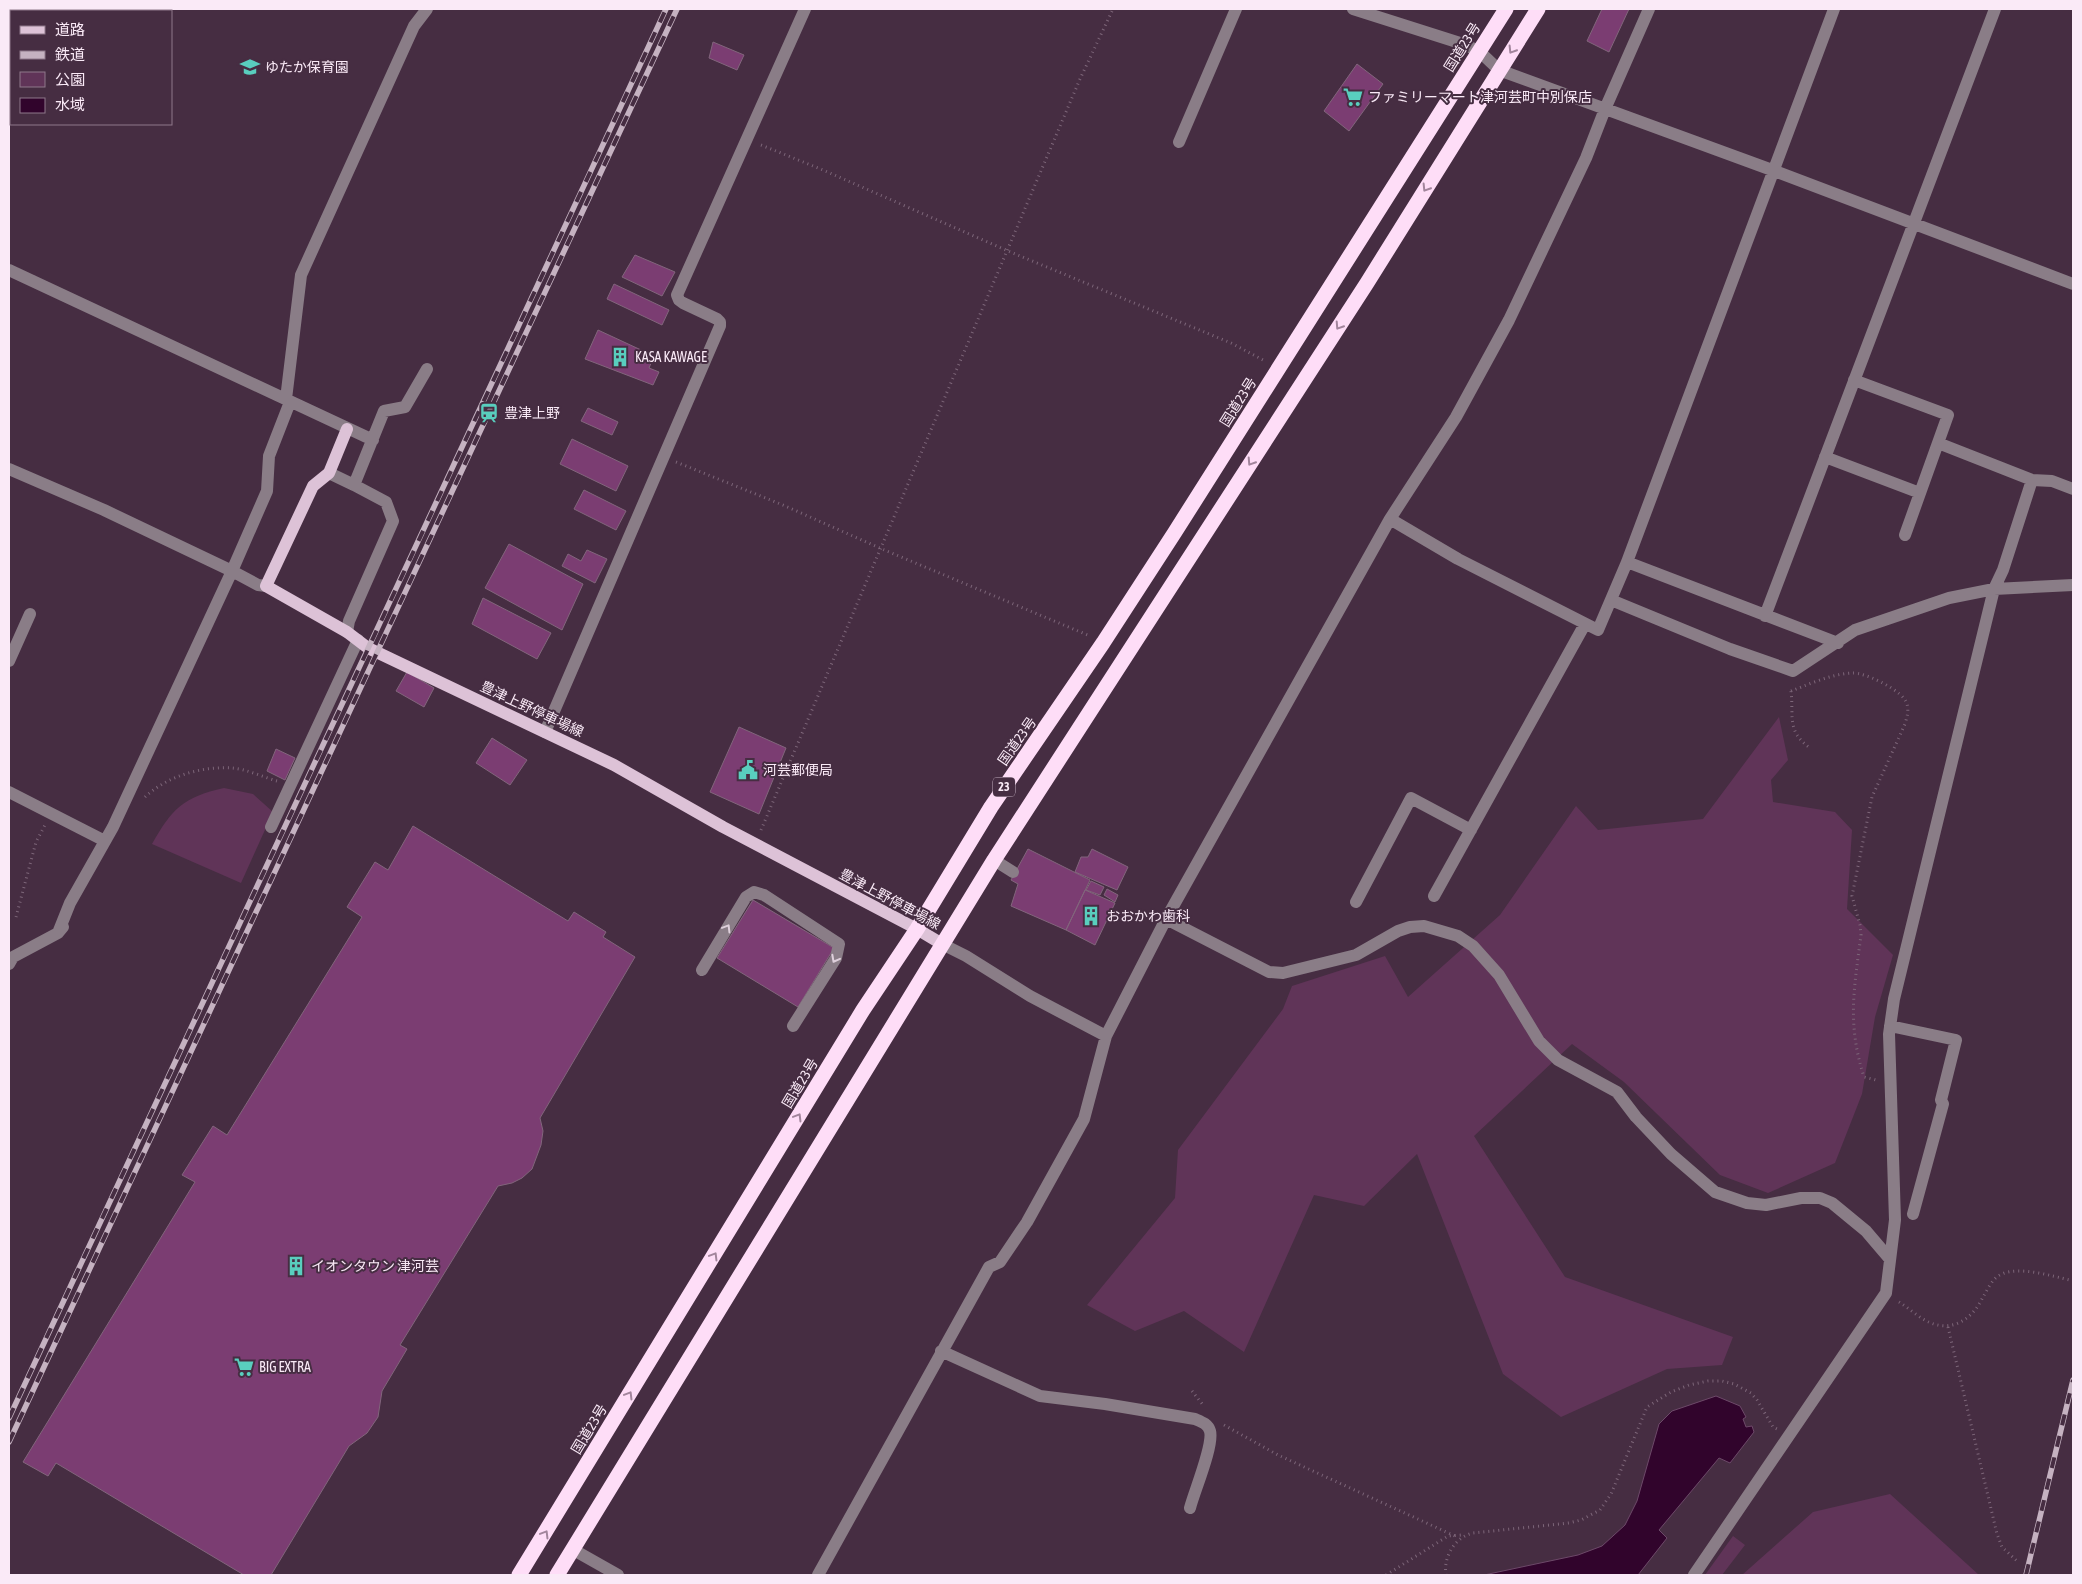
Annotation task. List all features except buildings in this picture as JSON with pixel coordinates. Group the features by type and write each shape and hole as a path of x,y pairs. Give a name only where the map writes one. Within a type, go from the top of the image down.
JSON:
{"highway":[{"name":"国道23号","path":"519,1575 863,1010 917,928 991,807 1104,642 1506,9"},
{"name":"23","path":"556,1575 994,860 1367,283 1538,9"}],"main road":[{"path":"266,586 313,486 328,472 347,429"},
{"name":"豊津上野停車場線","path":"266,586 347,632 368,648 614,765 760,846 917,928 942,944"}],"street":[{"path":"58,933 70,903 105,842 232,571 267,491 268,456 288,400 301,275 414,26 427,9"},
{"path":"545,732 720,326 720,322 717,319 683,303 679,300 678,295 805,9"},
{"path":"1179,142 1236,9"},
{"path":"1353,9 1460,43 1479,51 1499,70 1772,170 2073,284"},
{"path":"818,1575 988,1267 1000,1262 1027,1222 1084,1119 1106,1036 1166,919 1390,520 1456,416 1509,320 1586,158 1605,109 1649,9"},
{"path":"1390,520 1458,558 1598,630 1627,562 1772,170 1834,9"},
{"path":"1765,616 1995,9"},
{"path":"9,270 373,440"},
{"path":"354,484 384,412 405,407 427,369"},
{"path":"1854,380 1948,415 1905,534"},
{"path":"1938,443 2032,480 2052,481 2073,489"},
{"path":"1825,457 1920,493"},
{"path":"9,469 104,510 258,585 266,586"},
{"path":"328,472 386,502 393,521 349,621 347,632"},
{"path":"1694,1575 1886,1293 1895,1220 1890,1084 1890,1026 1894,999 1994,589 2003,570 2032,480"},
{"path":"1627,562 1838,643"},
{"path":"1611,600 1730,649 1793,671 1855,630 1949,598 1994,589 2073,584"},
{"path":"9,661 30,614"},
{"path":"1434,896 1585,624"},
{"path":"271,827 358,640"},
{"path":"9,792 105,842"},
{"path":"1356,902 1410,798 1471,830"},
{"path":"994,860 1013,872"},
{"path":"9,964 13,957 58,933 89,887"},
{"path":"702,970 746,897 754,892 764,895 839,944 836,958 793,1026"},
{"path":"1166,919 1269,972 1283,973 1356,955 1398,931 1410,927 1424,926 1458,936 1473,946 1499,975 1539,1041 1558,1060 1617,1092 1636,1117 1671,1154 1715,1192 1747,1203 1766,1204 1801,1198 1820,1198 1832,1203 1866,1231 1889,1258"},
{"path":"942,944 966,956 1030,996 1106,1036"},
{"path":"1890,1026 1956,1040 1941,1100 1942,1104 1912,1214"},
{"path":"941,1351 1040,1396 1105,1404 1195,1419 1204,1423 1211,1433 1210,1445 1190,1508"},
{"path":"572,1549 618,1575"}],"path":[{"path":"760,846 761,830 882,549 1080,79 1112,9"},
{"path":"747,140 823,170 1008,252 1232,342 1278,369"},
{"path":"664,457 784,505 882,549 1104,642"},
{"path":"1793,671 1790,683 1793,728 1796,736 1810,748"},
{"path":"1791,691 1838,675 1853,673 1866,675 1902,695 1907,704 1908,713 1905,724 1872,797 1852,896 1861,935 1852,1007 1854,1034 1864,1077 1890,1084"},
{"path":"141,802 146,796 170,780 198,770 232,768 290,784"},
{"path":"16,917 36,842 51,814"},
{"path":"1886,1293 1930,1323 1948,1326 1962,1323 1973,1312 1990,1284 2001,1274 2015,1271 2070,1280"},
{"path":"1948,1326 1997,1534 2002,1547 2017,1561"},
{"path":"1386,1575 1448,1536 1463,1536 1473,1533 1569,1523 1581,1520 1600,1510 1611,1494 1648,1407 1660,1398 1689,1385 1708,1381 1722,1381 1744,1389 1757,1400 1773,1427 1788,1436"},
{"path":"1192,1391 1204,1407"},
{"path":"1221,1423 1278,1454 1455,1536"},
{"path":"1446,1575 1444,1565 1448,1554 1463,1536"}],"green space":[{"path":"1779,717 1788,760 1771,780 1773,802 1835,812 1852,830 1847,909 1893,955 1875,1017 1862,1094 1835,1163 1768,1193 1720,1175 1624,1082 1572,1044 1474,1136 1565,1277 1733,1337 1722,1365 1667,1369 1561,1417 1503,1374 1417,1154 1364,1206 1314,1195 1244,1352 1184,1311 1135,1331 1087,1305 1175,1198 1178,1150 1283,1009 1292,986 1385,956 1408,997 1500,915 1576,806 1598,830 1703,819"},
{"path":"224,788 253,794 273,812 241,883 152,844 166,822 180,806 188,800"},
{"path":"1890,1494 1979,1575 1742,1575 1813,1512"},
{"path":"1733,1536 1745,1545 1722,1575 1705,1575"}],"water":[{"path":"1716,1396 1740,1406 1746,1417 1743,1419 1746,1427 1752,1426 1754,1432 1730,1463 1719,1458 1659,1530 1667,1538 1638,1575 1484,1575 1578,1555 1602,1546 1625,1525 1637,1501 1659,1424 1672,1411"}],"railway":[{"path":"9,1418 666,9"},
{"path":"9,1442 677,9"},
{"path":"2026,1575 2073,1380"}],"place":[{"name":"ゆたか保育園","path":"250,67"},
{"name":"ファミリーマート津河芸町中別保店","path":"1353,97"},
{"name":"KASA KAWAGE","path":"620,357"},
{"name":"豊津上野","path":"489,413"},
{"name":"河芸郵便局","path":"748,770"},
{"name":"おおかわ歯科","path":"1091,916"},
{"name":"イオンタウン 津河芸","path":"296,1266"},
{"name":"BIG EXTRA","path":"244,1367"}]}
